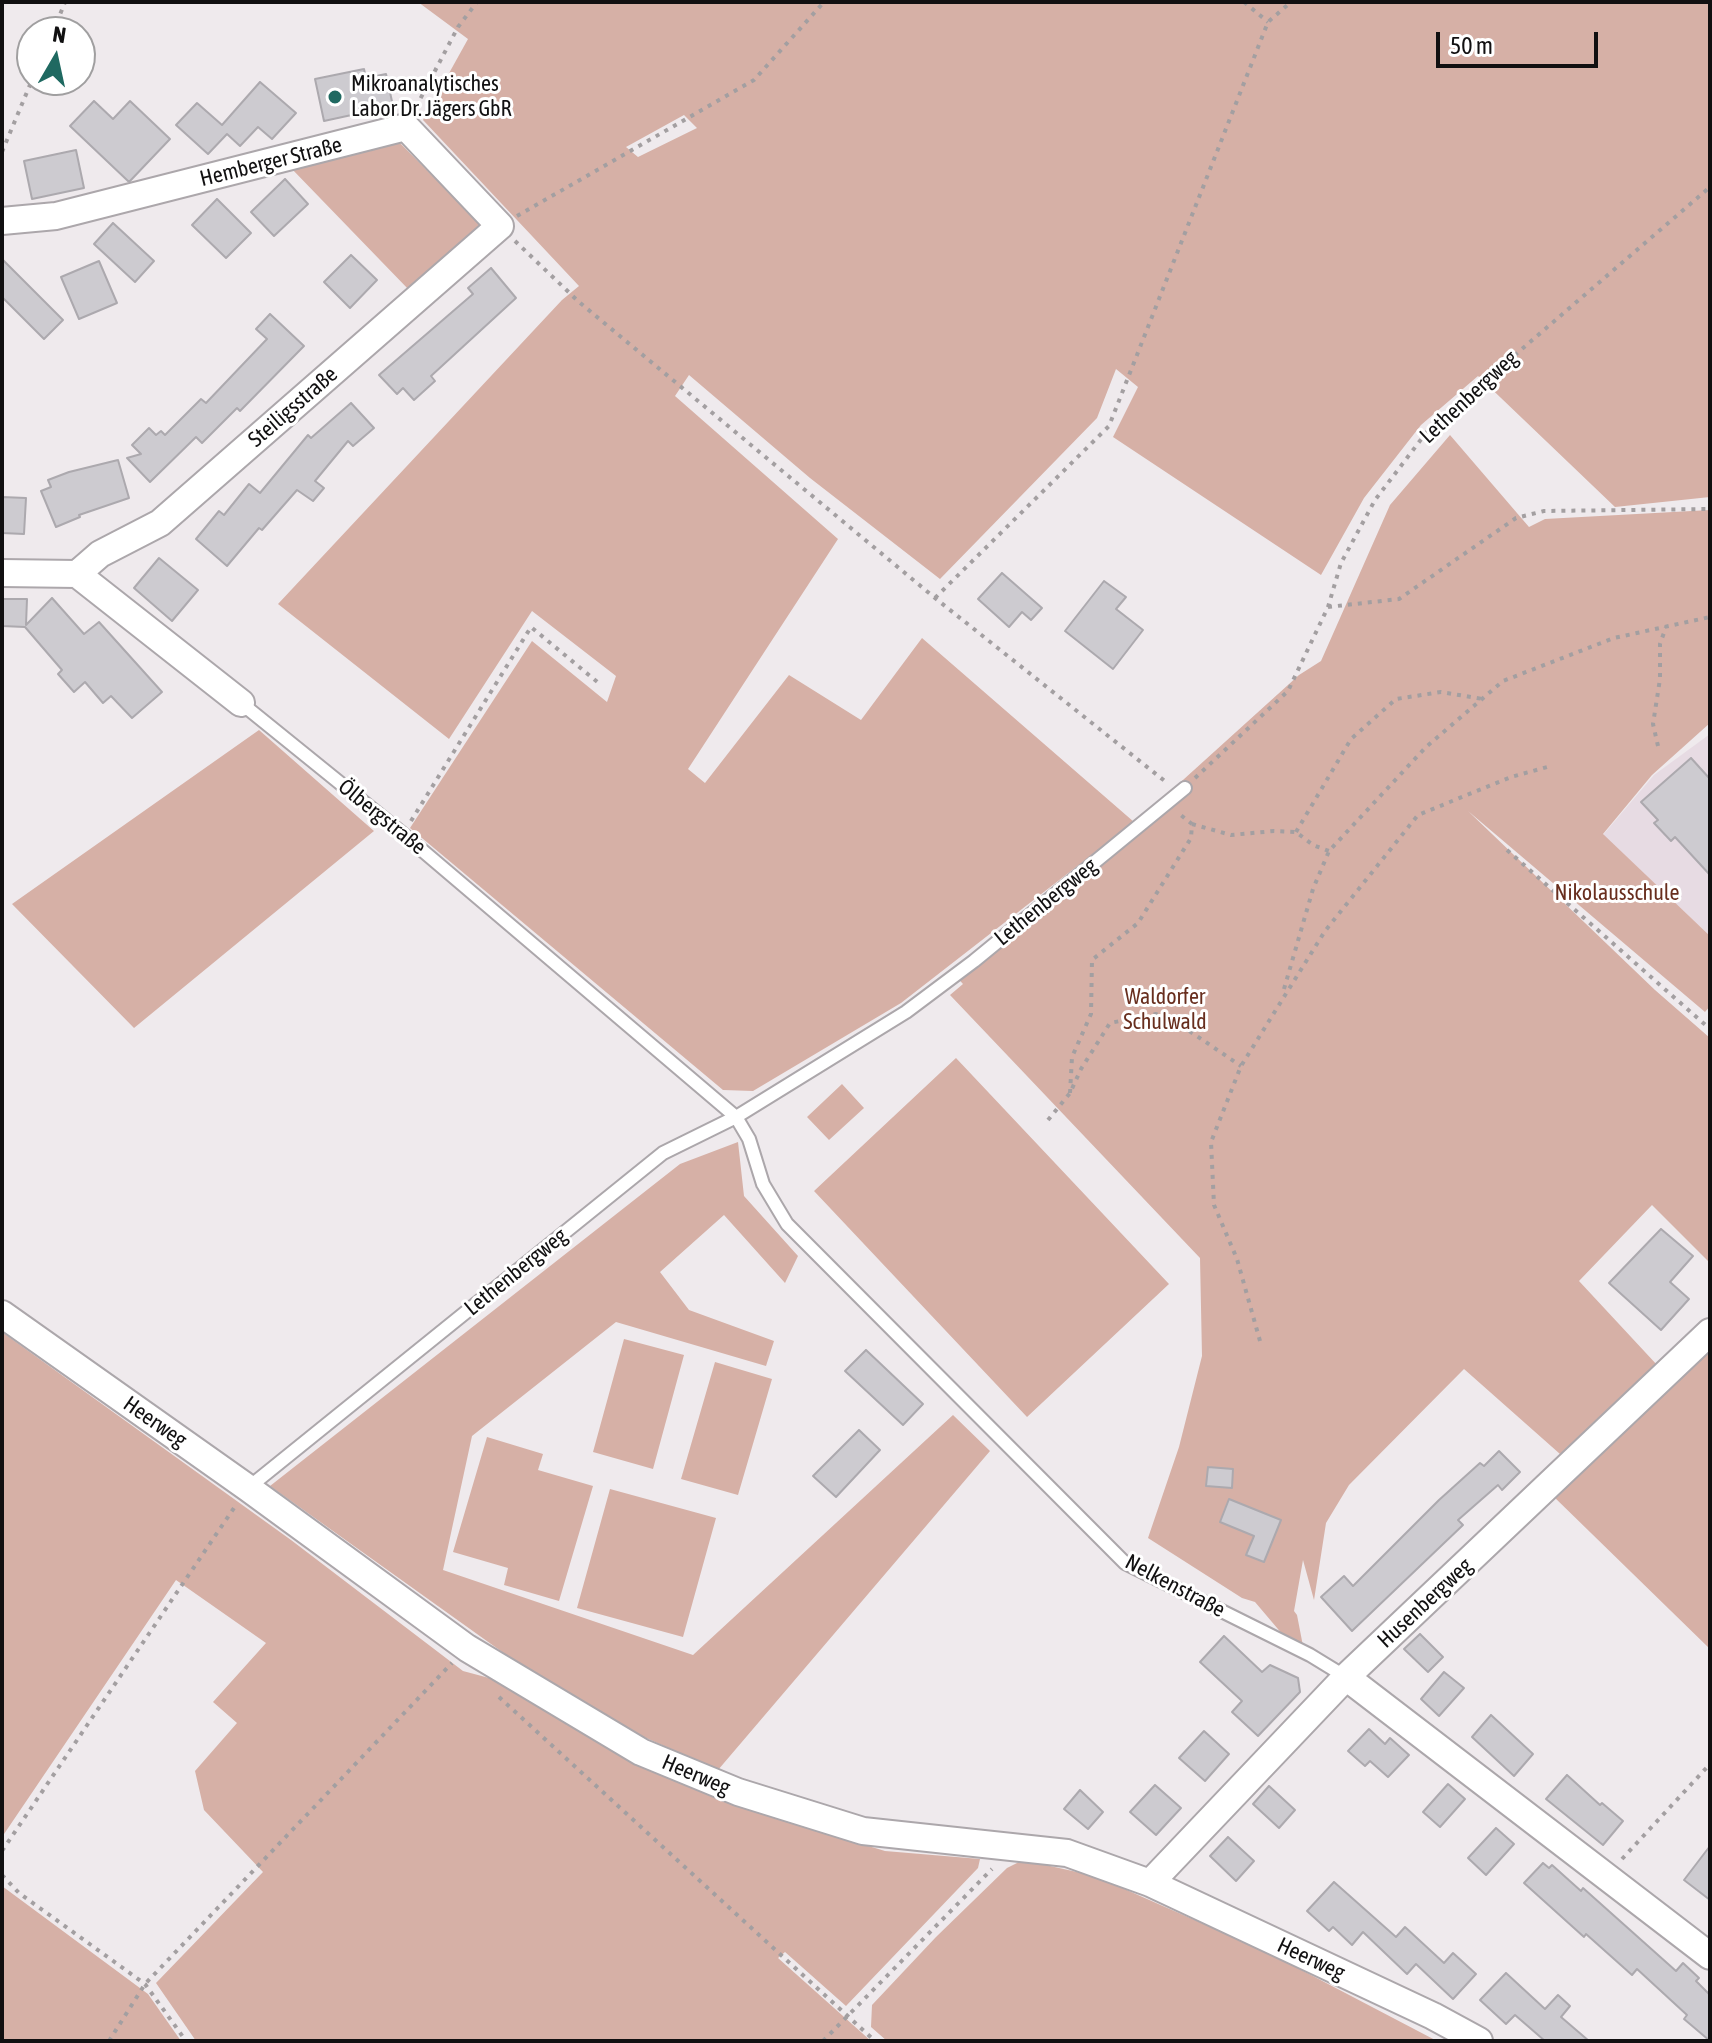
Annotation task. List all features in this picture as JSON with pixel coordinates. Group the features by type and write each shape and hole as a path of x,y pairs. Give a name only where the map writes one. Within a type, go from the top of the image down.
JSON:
{"street":[{"name":"Hemberger Straße","path":"2,221 56,216 406,127"},
{"path":"406,127 500,226"},
{"name":"Steiligsstraße","path":"77,574 100,554 160,523 500,226"},
{"path":"2,573 77,574"},
{"name":"Ölbergstraße","path":"77,574 241,703"},
{"name":"Heerweg","path":"2,1314 467,1648 641,1752 738,1792 863,1831 1067,1853 1150,1883 1433,2016 1479,2041"},
{"name":"Husenbergweg","path":"1150,1883 1346,1677 1710,1332"},
{"name":"Nelkenstraße","path":"1346,1677 1710,1956"}],"lane":[{"name":"Ölbergstraße","path":"241,703 403,834 736,1117"},
{"name":"Lethenbergweg","path":"248,1488 663,1153 736,1117 906,1012 974,961 1183,791"},
{"name":"Nelkenstraße","path":"736,1117 749,1139 763,1184 787,1224 1125,1563 1310,1655 1346,1677"}],"path":[{"path":"406,127 458,27 477,2"},
{"path":"824,2 754,80 500,226 579,302 935,598 1183,791"},
{"path":"1244,2 1268,22"},
{"path":"935,598 1109,426 1268,22 1291,2"},
{"path":"2,152 25,96"},
{"name":"Lethenbergweg","path":"1183,791 1288,691 1328,607 1341,563 1375,500 1429,429 1710,187"},
{"path":"1328,607 1399,599 1516,518 1544,511 1710,509"},
{"path":"1283,995 1313,889 1329,851 1426,747 1503,681 1614,638 1710,617"},
{"path":"1658,746 1653,724 1660,679 1660,644 1666,626"},
{"path":"403,834 531,627 601,685"},
{"path":"1296,832 1351,739 1396,699 1441,692 1483,699"},
{"path":"1260,1341 1237,1259 1214,1205 1211,1142 1241,1066 1325,931 1418,815 1511,777 1551,766"},
{"path":"1167,805 1192,824 1231,835 1296,832 1313,845 1329,851"},
{"path":"1070,1093 1072,1057 1091,1014 1092,960 1138,923 1191,838 1192,824"},
{"path":"1507,850 1710,1029"},
{"path":"1048,1120 1070,1093 1110,1023 1156,1014 1185,1028 1241,1066"},
{"path":"2,1851 248,1488"},
{"path":"109,2041 145,1984 467,1648"},
{"path":"491,1689 875,2041"},
{"path":"1607,1876 1710,1764"},
{"path":"823,2041 997,1864 1002,1845"},
{"path":"2,1875 19,1893 145,1984 186,2041"}],"shaded area":[{"name":"Nikolausschule","path":"1710,734 1710,936 1603,835 1654,775"}],"green space":[{"path":"418,2 1710,2 1710,497 1615,507 1478,376 1421,425 1364,498 1321,575 1113,437 1138,387 1116,369 1097,418 940,579 810,478 689,375 675,396 838,539 688,769 705,783 789,675 861,720 922,638 1134,822 901,1003 753,1091 723,1090 410,828 532,641 607,702 616,676 532,611 449,739 278,604 562,300 579,286 423,120 468,39","holes":["684,115 697,128 638,157 626,147"]},
{"path":"399,142 484,228 410,291 290,167"},
{"name":"Waldorfer Schulwald","path":"1450,435 1529,527 1545,519 1710,510 1710,723 1652,775 1603,834 1710,936 1710,1006 1705,1012 1468,811 1655,990 1710,1038 1710,1263 1652,1205 1579,1281 1658,1366 1560,1454 1464,1369 1349,1485 1326,1523 1314,1600 1303,1560 1294,1611 1303,1646 1283,1635 1255,1602 1242,1598 1148,1538 1179,1447 1202,1356 1200,1258 950,995 963,984 952,972 1114,849 1173,789 1299,675 1321,661 1390,505"},
{"path":"259,730 374,831 134,1028 12,904"},
{"path":"956,1058 1169,1284 1027,1417 814,1191"},
{"path":"842,1084 864,1108 829,1140 807,1117"},
{"path":"738,1142 744,1196 798,1256 785,1283 724,1215 660,1272 689,1310 774,1341 766,1366 616,1322 472,1436 443,1570 693,1655 953,1415 990,1451 718,1770 635,1733 512,1659 270,1486 680,1164"},
{"path":"2,1332 291,1540 463,1671 504,1682 632,1761 735,1806 885,1851 980,1859 978,1868 846,2006 785,1952 778,1958 871,2041 196,2041 156,1983 263,1872 204,1810 195,1771 237,1723 213,1702 266,1643 176,1580 2,1837"},
{"path":"624,1339 684,1355 653,1469 593,1452"},
{"path":"1710,1345 1710,1649 1552,1495"},
{"path":"715,1362 772,1379 738,1495 681,1479"},
{"path":"487,1437 543,1454 538,1470 593,1486 559,1601 504,1585 508,1568 453,1552"},
{"path":"610,1489 716,1518 683,1637 577,1608"},
{"path":"1023,1860 1095,1876 1267,1952 1437,2041 887,2041 871,2027 872,2005 1007,1868"},
{"path":"2,1886 148,1994 181,2041 2,2041"}],"building":[{"path":"364,69 366,78 386,74 393,106 324,121 315,79"},
{"path":"260,82 296,113 272,139 258,127 240,146 227,134 208,154 176,125 197,103 222,125"},
{"path":"94,101 113,119 130,101 170,139 130,181 70,126"},
{"path":"76,150 84,188 32,199 24,161"},
{"path":"285,179 308,204 274,236 251,212"},
{"path":"217,199 251,233 226,258 192,225"},
{"path":"113,223 154,261 135,282 94,244"},
{"path":"351,255 377,280 350,308 324,282"},
{"path":"2,259 63,320 44,339 2,297"},
{"path":"99,261 117,303 79,319 61,277"},
{"path":"491,268 516,298 431,376 435,381 414,400 403,388 397,394 379,375 473,294 468,288"},
{"path":"270,314 304,346 240,411 237,408 202,443 196,437 150,482 127,458 141,454 132,445 149,428 156,435 161,431 165,435 201,399 206,403 267,339 256,329"},
{"path":"351,403 374,428 353,446 348,441 315,481 324,488 313,501 297,490 227,566 196,539 219,511 224,515 249,484 260,493 308,435 311,438"},
{"path":"118,460 129,498 79,515 56,527 41,491 51,487 48,480"},
{"path":"2,497 26,498 24,534 2,533"},
{"path":"159,558 198,590 172,621 134,588"},
{"path":"1002,573 1042,608 1031,620 1022,612 1009,627 978,599"},
{"path":"1104,581 1126,597 1116,609 1143,630 1113,669 1065,631"},
{"path":"52,598 84,634 99,622 162,692 132,718 111,696 103,703 85,682 74,692 58,674 62,670 25,627 2,626 2,599 27,599 26,625"},
{"path":"1691,758 1710,779 1710,875 1675,837 1671,841 1654,823 1658,820 1641,802"},
{"path":"1661,1229 1693,1256 1670,1282 1689,1299 1661,1330 1609,1283"},
{"path":"866,1350 923,1404 903,1425 845,1371"},
{"path":"859,1430 880,1450 836,1497 813,1476"},
{"path":"1499,1451 1520,1472 1502,1490 1498,1485 1458,1520 1463,1525 1352,1631 1321,1597 1344,1576 1353,1586 1439,1500 1480,1463 1484,1466"},
{"path":"1208,1467 1233,1469 1232,1488 1206,1486"},
{"path":"1229,1499 1281,1520 1264,1562 1246,1555 1254,1536 1220,1522"},
{"path":"1420,1634 1443,1657 1428,1672 1404,1649"},
{"path":"1224,1636 1262,1672 1270,1665 1298,1678 1300,1692 1258,1736 1232,1712 1242,1701 1200,1662"},
{"path":"1444,1672 1464,1688 1439,1716 1421,1699"},
{"path":"1491,1715 1533,1754 1514,1776 1472,1737"},
{"path":"1369,1729 1385,1744 1390,1738 1409,1755 1388,1777 1370,1761 1365,1766 1348,1751"},
{"path":"1204,1731 1229,1754 1205,1781 1179,1758"},
{"path":"1567,1775 1623,1821 1603,1845 1546,1799"},
{"path":"1448,1784 1465,1799 1440,1827 1423,1812"},
{"path":"1155,1785 1181,1808 1156,1835 1130,1812"},
{"path":"1269,1786 1295,1810 1279,1828 1253,1804"},
{"path":"1080,1790 1103,1812 1088,1829 1064,1809"},
{"path":"1496,1828 1514,1844 1486,1875 1468,1858"},
{"path":"1228,1837 1254,1861 1236,1881 1210,1856"},
{"path":"1710,1846 1710,1900 1684,1880"},
{"path":"1543,1863 1549,1868 1552,1865 1581,1891 1583,1888 1676,1971 1683,1963 1699,1978 1696,1981 1710,1995 1710,2041 1684,2019 1687,2015 1637,1969 1632,1975 1524,1883"},
{"path":"1334,1882 1396,1937 1405,1927 1444,1963 1453,1953 1476,1974 1453,1999 1416,1964 1407,1974 1363,1932 1352,1945 1333,1927 1329,1931 1307,1911"},
{"path":"1506,1973 1545,2009 1558,1995 1570,2006 1561,2017 1589,2041 1545,2041 1515,2015 1506,2024 1480,2000"}],"place":[{"name":"Mikroanalytisches Labor Dr. Jägers GbR","path":"335,97"}]}
